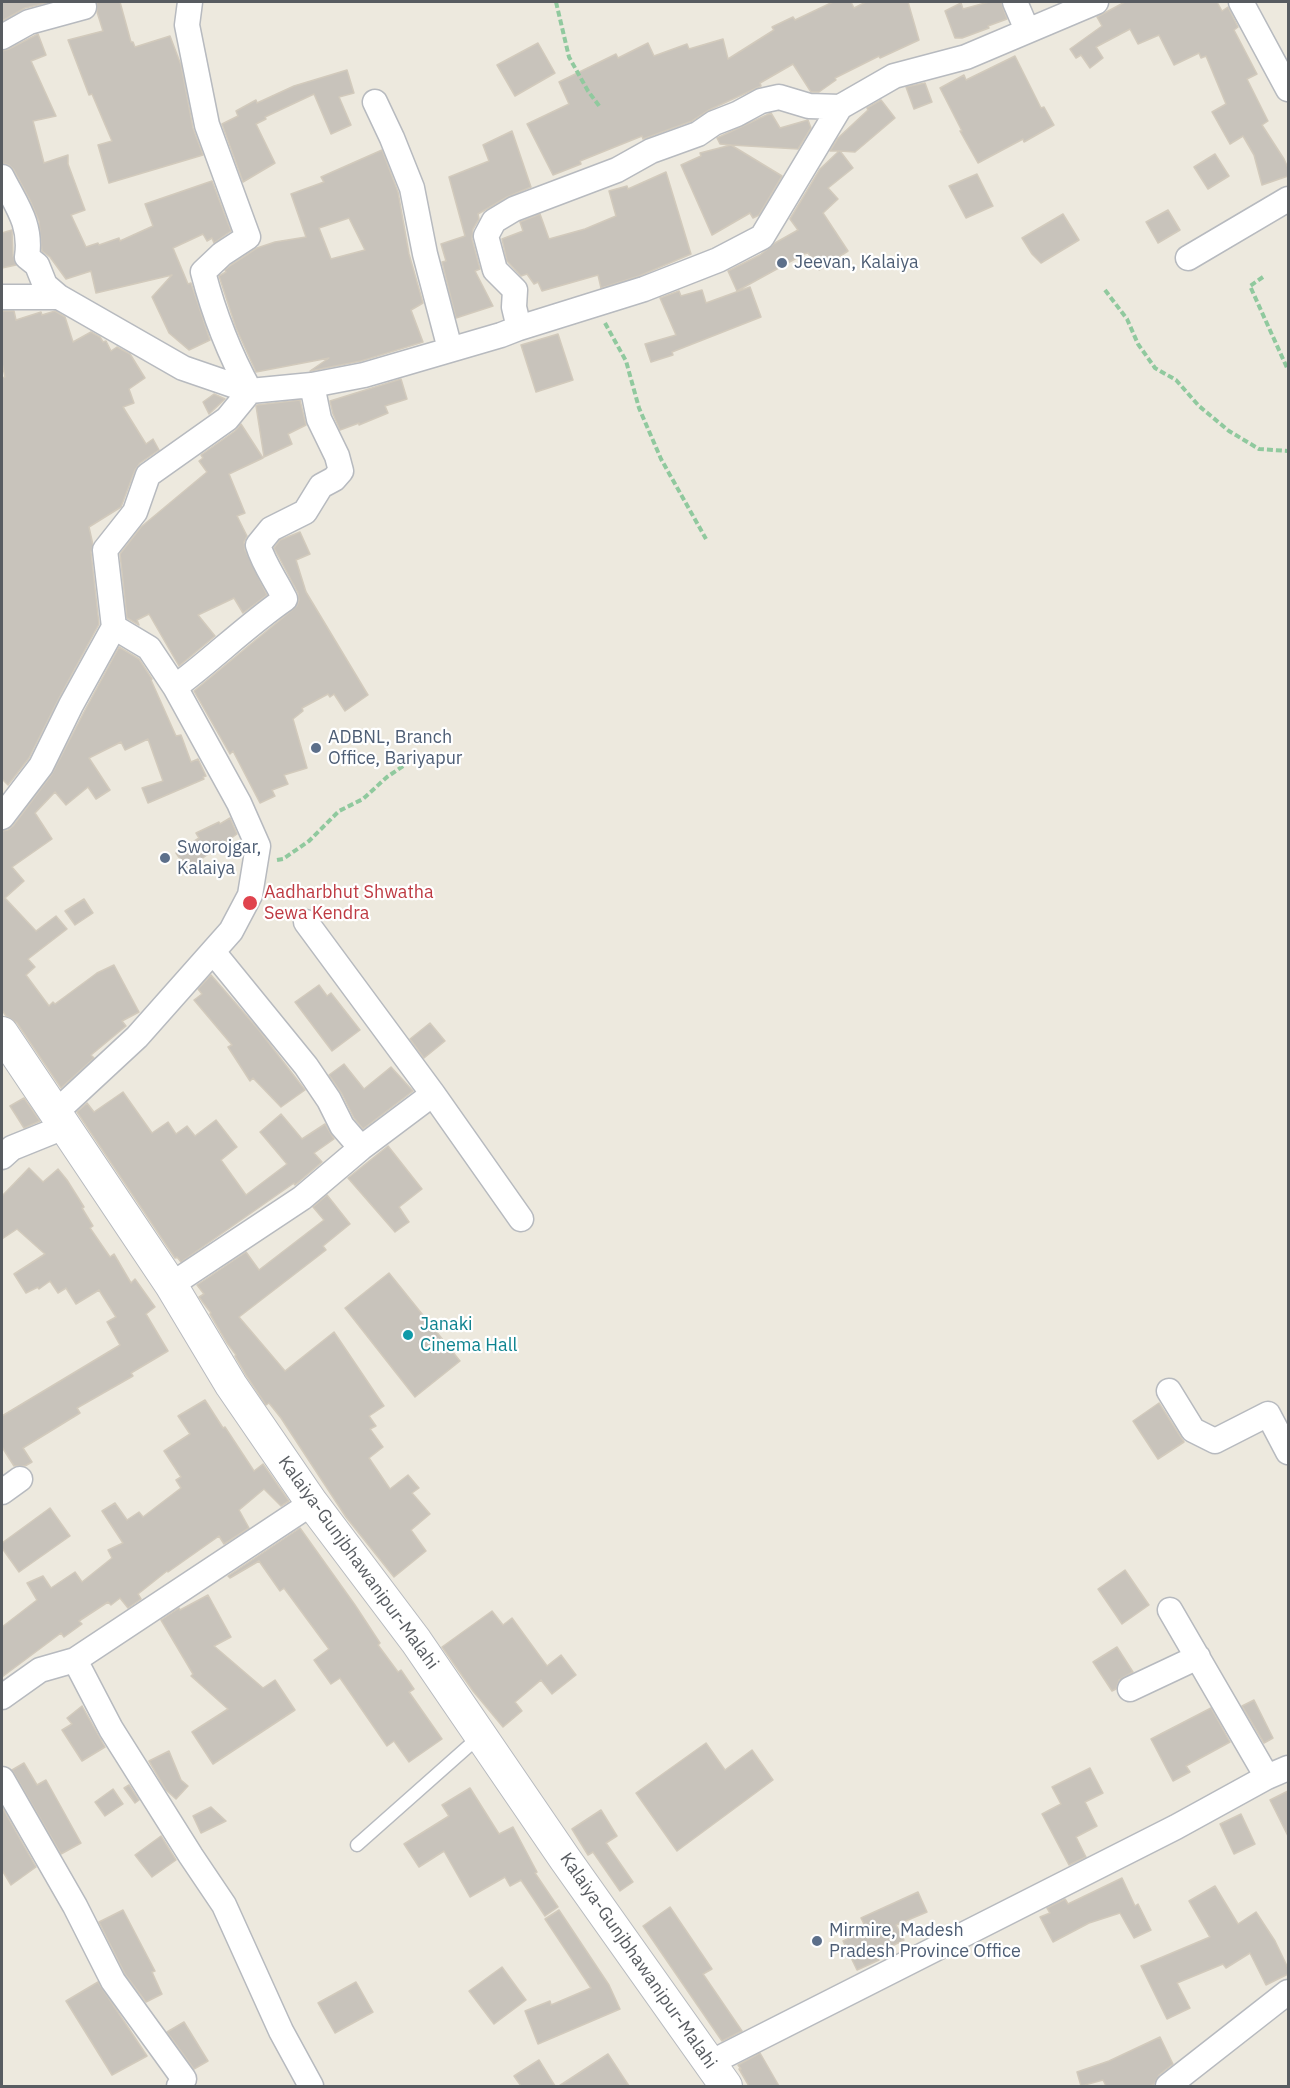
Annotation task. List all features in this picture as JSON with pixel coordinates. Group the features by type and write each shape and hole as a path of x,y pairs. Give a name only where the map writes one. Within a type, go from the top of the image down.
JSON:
{"street":[{"path":"190,2 187,25 207,125 248,237 222,254 203,272 211,302 233,359 250,391"},
{"path":"1015,2 1027,30"},
{"path":"519,328 514,307 515,290 495,270 486,236 494,221 514,209 617,170 651,151 698,134 714,123 761,101 779,98 809,106 840,106 894,76 966,57 1096,2"},
{"path":"1241,2 1288,89"},
{"path":"2,37 29,22 84,7"},
{"path":"375,102 412,188 424,254 450,349"},
{"path":"2,177 28,229 27,257 37,265 45,285 59,297 183,368 250,391 312,385 364,375 501,335 644,289 707,265 762,237 840,106"},
{"path":"1188,258 1288,199"},
{"path":"2,297 59,297"},
{"path":"175,687 285,599 277,581 263,563 258,545 271,529 305,512 321,486 334,479 341,471 338,456 319,419 312,385"},
{"path":"2,817 41,766 114,627 105,550 135,512 148,475 227,419 250,391"},
{"path":"2,1156 59,1120 214,953 231,931 250,895 258,846 239,803 175,687 149,648 114,627"},
{"path":"306,922 433,1094 521,1219"},
{"path":"214,953 306,1066 329,1100 342,1126 361,1148"},
{"name":"Kalaiya-Gunjbhawanipur-Malahi","path":"2,1033 171,1285 231,1385 312,1503 416,1641 565,1859 718,2075"},
{"path":"171,1285 302,1198 361,1148 433,1094"},
{"path":"1169,1391 1193,1430 1215,1441 1268,1414 1288,1452"},
{"path":"2,1697 40,1670 75,1660 312,1503"},
{"path":"718,2075 1278,1773 1198,1657 1170,1610"},
{"path":"1130,1689 1198,1657"},
{"path":"75,1660 117,1738 225,1905 281,2031 311,2086"},
{"path":"2,1779 75,1906 113,1981 184,2079 179,2086"},
{"path":"1168,2086 1288,1992"}],"lane":[{"path":"357,1845 481,1736"}],"path":[{"path":"556,2 569,57 600,107"},
{"path":"1263,277 1250,286 1288,370"},
{"path":"1105,290 1127,319 1138,344 1155,368 1176,380 1199,406 1229,431 1259,449 1288,452"},
{"path":"598,302 605,326 626,361 639,408 661,459 706,539"},
{"path":"255,862 282,859 309,841 339,811 363,799 387,777 409,762"}],"building":[{"path":"2,2 50,2 25,8 2,21"},
{"path":"97,2 120,2 131,42 135,47 170,36 181,65 193,128 203,155 109,183 98,145 112,141 92,94 89,95 68,40 103,31 97,12"},
{"path":"833,2 851,2 854,8 866,2 908,2 919,40 880,58 879,56 835,78 836,80 819,92 811,92 793,64 760,83 761,86 709,110 692,121 643,139 642,136 580,161 581,164 553,175 527,124 569,104 559,82 616,54 618,58 648,43 654,56 687,44 689,49 723,39 728,59 774,30 772,27 793,17 795,20"},
{"path":"989,2 1001,2 1007,19 962,38 955,38 945,11 961,3 963,9"},
{"path":"1125,2 1217,2 1222,11 1228,7 1238,27 1234,30 1257,74 1247,79 1268,121 1262,125 1284,159 1288,168 1288,176 1262,185 1254,155 1243,136 1230,144 1212,112 1226,104 1206,56 1201,58 1199,53 1174,65 1159,35 1138,44 1130,29 1096,47 1103,58 1090,68 1081,55 1076,58 1070,49 1102,26 1097,17"},
{"path":"38,34 46,55 31,61 56,116 33,121 44,163 68,155 68,164 85,210 71,215 86,247 119,238 120,241 153,226 145,204 212,181 231,231 214,243 212,238 207,241 203,234 173,248 188,284 191,283 210,340 189,350 169,333 152,297 172,275 96,293 91,271 66,279 50,257 42,251 39,221 30,200 14,170 2,163 2,51"},
{"path":"538,43 555,73 515,96 497,65"},
{"path":"1015,56 1041,108 1044,107 1054,125 978,163 940,88 964,75 966,80"},
{"path":"347,70 354,93 339,97 351,125 331,134 314,94 265,117 266,119 256,124 275,163 243,182 222,124 238,116 236,111 256,100 257,103 294,86"},
{"path":"925,83 932,102 914,109 906,87"},
{"path":"881,100 895,118 855,152 840,151 853,168 828,188 838,199 823,213 848,251 819,270 808,253 804,254 737,291 728,271 760,255 798,230 790,219 820,169 839,151 830,151 838,138 868,110 867,108"},
{"path":"771,113 780,128 808,120 811,128 798,149 720,144 717,138"},
{"path":"512,131 531,187 507,197 478,214 479,219 473,229 472,239 480,269 475,271 493,306 456,318 442,262 446,261 441,244 465,236 449,177 489,161 483,145"},
{"path":"731,145 782,176 759,215 753,218 750,213 712,235 681,165 701,156 700,153"},
{"path":"382,150 398,192 409,254 423,303 411,310 423,342 361,361 310,371 329,358 256,372 236,328 219,276 257,248 275,242 306,237 291,194 324,182 321,177","holes":["349,218 365,250 331,259 319,228"]},
{"path":"1215,154 1229,176 1208,189 1194,167"},
{"path":"666,172 691,254 639,276 601,288 598,275 542,291 538,282 534,284 527,274 521,276 507,261 502,239 523,231 520,222 540,214 549,239 585,229 616,216 609,191 627,186 628,189"},
{"path":"977,174 993,206 966,218 949,186"},
{"path":"1168,210 1180,230 1158,243 1146,222"},
{"path":"1063,214 1079,240 1041,263 1022,238"},
{"path":"12,230 13,256 16,265 2,268 2,233"},
{"path":"750,287 761,317 672,352 673,355 651,362 645,344 676,335 660,298 679,291 681,296 702,290 706,303"},
{"path":"2,311 14,311 16,320 41,312 42,315 55,311 65,317 73,342 91,332 100,337 103,342 106,341 111,351 117,347 130,354 145,378 129,389 134,403 123,407 146,444 153,439 159,450 140,463 135,470 121,507 89,527 93,545 91,552 99,624 29,758 8,785 2,779 2,378 5,377 2,363"},
{"path":"558,334 573,380 536,392 521,345"},
{"path":"401,379 407,399 385,406 388,413 340,430 330,401"},
{"path":"214,394 225,399 209,414 203,402"},
{"path":"300,400 306,425 288,434 292,444 264,457 256,406"},
{"path":"241,424 263,458 229,474 245,513 237,516 247,536 244,542 245,550 267,595 243,613 234,598 198,615 215,636 179,666 149,614 137,620 139,625 127,618 120,554 141,527 207,472 199,461 203,458 201,455 235,431"},
{"path":"300,532 310,554 296,560 306,592 368,695 345,711 334,694 330,697 328,694 302,708 303,711 293,719 307,768 284,775 288,784 272,790 275,796 260,803 233,751 230,754 194,691 297,606 298,593 274,548 280,540"},
{"path":"119,647 139,659 152,679 176,736 181,735 191,762 198,759 206,776 203,777 204,779 148,803 142,788 163,781 148,739 125,750 121,742 89,758 110,790 96,799 88,787 66,805 55,792 35,813 52,839 12,867 24,881 5,898 36,931 56,916 67,929 28,959 35,967 26,975 49,1006 97,973 114,965 139,1012 122,1021 126,1026 91,1055 94,1058 61,1088 17,1023 6,1016 2,1010 2,831 13,826 52,774"},
{"path":"230,818 237,834 187,869 176,853 199,838 196,833"},
{"path":"84,899 93,913 75,925 65,911"},
{"path":"211,975 258,1029 305,1090 281,1107 253,1078 250,1081 228,1047 232,1045 194,1000 202,994 198,989"},
{"path":"319,985 327,996 331,993 360,1030 332,1051 295,1002"},
{"path":"430,1023 445,1041 424,1058 410,1039"},
{"path":"344,1064 364,1089 391,1067 413,1091 363,1129 329,1075"},
{"path":"123,1092 152,1133 168,1122 176,1134 187,1126 195,1136 216,1120 237,1147 221,1160 246,1195 287,1164 260,1132 281,1114 302,1139 325,1124 334,1139 314,1153 322,1162 295,1185 294,1183 181,1262 177,1257 175,1258 77,1112 87,1103 94,1112"},
{"path":"24,1098 40,1121 24,1128 10,1106"},
{"path":"388,1146 422,1189 399,1207 409,1222 395,1232 348,1178"},
{"path":"29,1168 43,1182 58,1169 67,1180 84,1207 82,1208 93,1226 90,1228 110,1257 114,1254 131,1283 135,1279 155,1307 146,1314 168,1351 131,1373 133,1376 77,1408 80,1413 23,1448 32,1462 25,1466 14,1466 2,1447 2,1416 120,1345 107,1322 116,1317 99,1290 76,1304 66,1288 58,1293 50,1281 39,1289 38,1287 26,1293 14,1274 45,1254 17,1229 2,1239 2,1196"},
{"path":"327,1195 350,1224 323,1246 326,1250 239,1317 285,1371 334,1332 384,1406 369,1416 376,1426 370,1429 383,1447 369,1458 390,1489 408,1475 419,1488 412,1493 430,1514 411,1530 426,1551 394,1577 346,1517 281,1418 269,1403 266,1405 199,1297 204,1294 197,1285 246,1252 259,1270 324,1220 313,1207"},
{"path":"389,1273 460,1361 415,1397 345,1308"},
{"path":"205,1400 254,1471 263,1464 289,1501 281,1506 264,1489 239,1510 249,1528 224,1544 219,1536 167,1571 138,1594 141,1599 128,1608 120,1598 111,1605 108,1602 79,1621 82,1624 64,1637 61,1633 2,1677 2,1627 37,1600 27,1583 43,1576 51,1588 75,1572 82,1582 112,1558 108,1550 123,1543 102,1511 115,1503 127,1520 139,1512 143,1517 181,1488 176,1480 181,1477 164,1451 190,1434 178,1416"},
{"path":"1159,1403 1184,1442 1158,1459 1133,1421"},
{"path":"50,1508 70,1536 19,1572 2,1548 2,1543"},
{"path":"300,1528 355,1605 380,1643 378,1645 398,1672 401,1670 414,1689 409,1692 442,1739 409,1762 394,1741 387,1746 340,1678 331,1684 314,1660 329,1649 284,1588 280,1591 259,1561 230,1578 228,1576"},
{"path":"1125,1570 1149,1605 1122,1624 1098,1589"},
{"path":"208,1595 231,1637 214,1646 263,1688 275,1680 295,1710 213,1764 192,1732 228,1709 191,1676 193,1674 161,1620 179,1608 180,1610"},
{"path":"492,1611 503,1625 512,1618 547,1666 561,1655 576,1675 552,1694 541,1680 515,1702 522,1711 503,1727 473,1691 442,1647"},
{"path":"1117,1647 1133,1672 1119,1680 1116,1689 1112,1691 1093,1662"},
{"path":"1254,1700 1273,1738 1264,1743 1242,1706"},
{"path":"82,1706 105,1747 82,1761 62,1730 72,1724 67,1718"},
{"path":"1211,1708 1230,1742 1186,1766 1190,1772 1173,1781 1151,1739"},
{"path":"706,1743 725,1770 752,1750 773,1780 677,1851 636,1793"},
{"path":"169,1751 181,1780 188,1786 176,1799 166,1790 149,1761"},
{"path":"24,1763 37,1785 46,1780 81,1843 61,1854 12,1770"},
{"path":"1090,1768 1103,1793 1085,1802 1097,1826 1076,1837 1086,1857 1069,1865 1042,1814 1061,1804 1052,1787"},
{"path":"129,1785 139,1800 135,1803 124,1788"},
{"path":"470,1788 499,1834 513,1827 537,1872 535,1873 558,1907 545,1916 521,1880 510,1886 505,1877 470,1897 444,1851 419,1867 404,1844 449,1816 442,1805"},
{"path":"113,1789 123,1804 105,1816 95,1802"},
{"path":"1288,1791 1288,1836 1270,1800"},
{"path":"2,1807 36,1867 11,1885 2,1870"},
{"path":"211,1807 226,1821 201,1833 193,1816"},
{"path":"601,1810 617,1836 606,1843 633,1882 620,1891 593,1852 588,1855 572,1829"},
{"path":"1241,1814 1255,1844 1234,1854 1220,1824"},
{"path":"161,1836 176,1860 152,1877 135,1855"},
{"path":"1122,1878 1135,1906 1138,1904 1151,1930 1134,1938 1120,1913 1089,1923 1053,1942 1040,1917 1050,1913 1047,1908 1065,1899 1068,1904"},
{"path":"1215,1886 1238,1924 1256,1912 1275,1941 1288,1968 1288,1974 1266,1985 1250,1953 1226,1968 1223,1964 1177,1983 1190,2008 1167,2019 1141,1966 1210,1937 1189,1901"},
{"path":"918,1892 927,1912 896,1925 904,1940 876,1954 879,1960 857,1970 843,1941 867,1930 861,1918"},
{"path":"670,1907 712,1969 703,1974 742,2031 722,2041 643,1926"},
{"path":"123,1910 155,1971 152,1972 162,1994 146,2002 125,1974 99,1922"},
{"path":"559,1910 609,1985 620,2009 538,2044 525,2011 550,2001 551,2005 591,1988 545,1919"},
{"path":"502,1967 526,2000 494,2024 469,1991"},
{"path":"98,1982 147,2056 112,2075 66,2001"},
{"path":"356,1982 373,2012 335,2033 318,2003"},
{"path":"184,2022 208,2061 194,2069 167,2032"},
{"path":"1160,2037 1173,2064 1159,2075 1154,2084 1150,2086 1106,2086 1103,2080 1081,2086 1077,2072 1109,2061"},
{"path":"760,2053 779,2086 749,2086 739,2069 741,2069 738,2065"},
{"path":"608,2054 629,2086 559,2086"},
{"path":"539,2060 555,2086 521,2086 514,2076"}],"place":[{"name":"Jeevan, Kalaiya","path":"782,263"},
{"name":"ADBNL, Branch Office, Bariyapur","path":"316,748"},
{"name":"Sworojgar, Kalaiya","path":"165,858"},
{"name":"Aadharbhut Shwatha Sewa Kendra","path":"250,903"},
{"name":"Janaki Cinema Hall","path":"408,1335"},
{"name":"Mirmire, Madesh Pradesh Province Office","path":"817,1941"}]}
